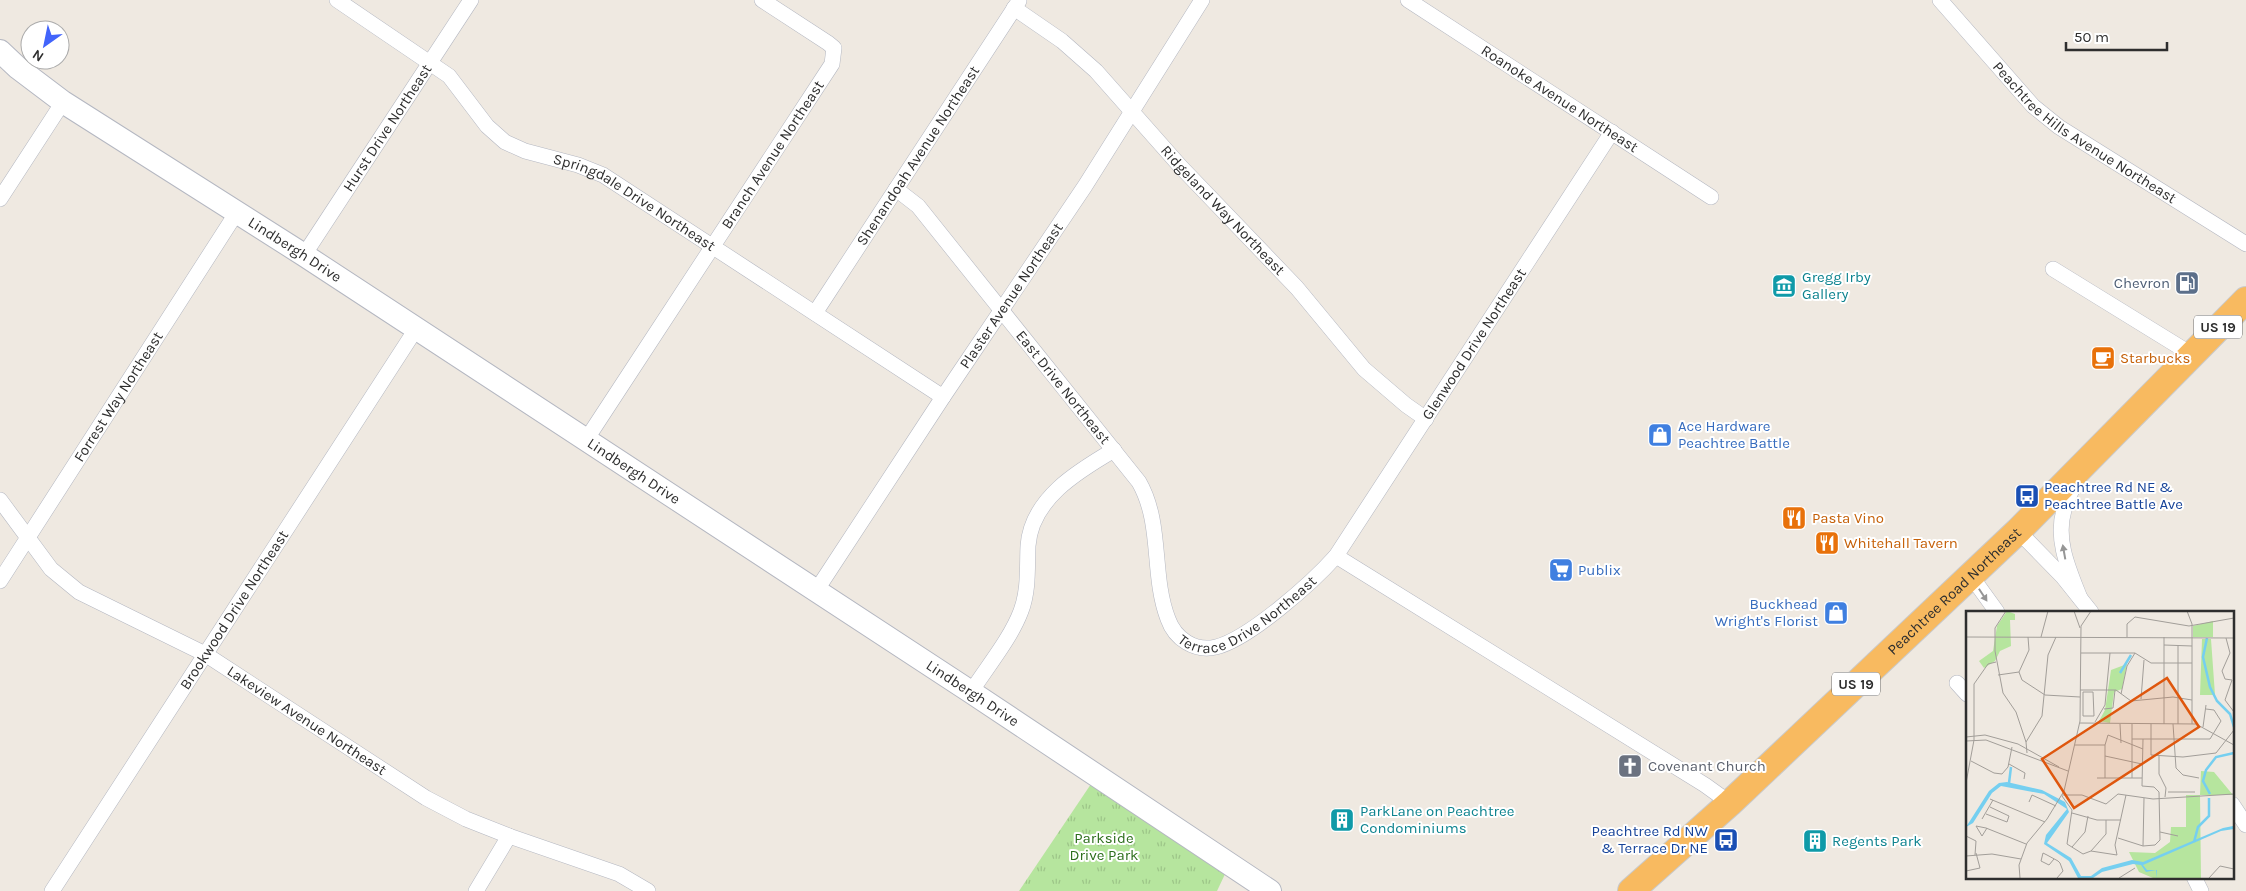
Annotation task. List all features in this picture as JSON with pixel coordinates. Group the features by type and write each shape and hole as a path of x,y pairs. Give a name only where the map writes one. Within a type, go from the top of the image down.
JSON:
{"highway":[{"name":"Peachtree Road Northeast","path":"1630,891 1730,803 2018,531 2246,300"}],"main road":[{"name":"Lindbergh Drive","path":"0,51 18,68 64,102 304,255 971,692 1270,891"}],"street":[{"name":"Springdale Drive Northeast","path":"337,0 430,61 449,76 488,126 505,142 525,151 578,165 603,175 943,396"},
{"name":"Hurst Drive Northeast","path":"304,255 470,0"},
{"name":"Branch Avenue Northeast","path":"586,440 832,64 834,48 762,0"},
{"name":"Plaster Avenue Northeast","path":"816,591 1132,112 1202,0"},
{"name":"Roanoke Avenue Northeast","path":"1408,0 1712,197"},
{"name":"Peachtree Hills Avenue Northeast","path":"1940,0 2033,106 2059,127 2245,242"},
{"name":"Ridgeland Way Northeast","path":"1017,4 1080,55 1180,166 1297,288 1364,369 1406,405 1426,419"},
{"name":"Shenandoah Avenue Northeast","path":"815,312 1017,4"},
{"path":"0,199 64,102"},
{"name":"Glenwood Drive Northeast","path":"1336,556 1612,132"},
{"name":"East Drive Northeast","path":"896,189 918,206 1114,450"},
{"name":"Forrest Way Northeast","path":"0,581 237,212"},
{"path":"2053,269 2191,354"},
{"name":"Brookwood Drive Northeast","path":"52,891 416,329"},
{"path":"971,692 1022,610 1026,590 1028,543 1039,515 1052,495 1067,480 1114,450"},
{"name":"Terrace Drive Northeast","path":"1114,450 1148,497 1152,514 1161,589 1168,619 1176,634 1191,645 1215,648 1246,632 1306,587 1336,556 1705,784 1730,803"},
{"path":"2080,598 2065,560 2062,538 2064,511 2081,467"},
{"name":"Lakeview Avenue Northeast","path":"0,500 51,569 79,592 205,654 426,798 466,819 508,836 619,874 648,891"},
{"path":"2018,531 2063,577 2089,611"},
{"path":"1971,576 1996,611"},
{"path":"2234,807 2246,826"},
{"path":"476,891 499,855 508,836"},
{"path":"2194,878 2201,891"}],"green space":[{"name":"Parkside Drive Park","path":"1091,784 1226,872 1217,891 1019,891"}],"place":[{"name":"Chevron","path":"2187,283"},
{"name":"Gregg Irby Gallery","path":"1784,286"},
{"name":"Starbucks","path":"2103,358"},
{"name":"Ace Hardware Peachtree Battle","path":"1660,435"},
{"name":"Peachtree Rd NE & Peachtree Battle Ave","path":"2027,496"},
{"name":"Pasta Vino","path":"1794,518"},
{"name":"Whitehall Tavern","path":"1827,543"},
{"name":"Publix","path":"1561,570"},
{"name":"Buckhead Wright's Florist","path":"1836,613"},
{"name":"Covenant Church","path":"1630,766"},
{"name":"ParkLane on Peachtree Condominiums","path":"1342,820"},
{"name":"Peachtree Rd NW & Terrace Dr NE","path":"1726,840"},
{"name":"Regents Park","path":"1815,841"}]}
